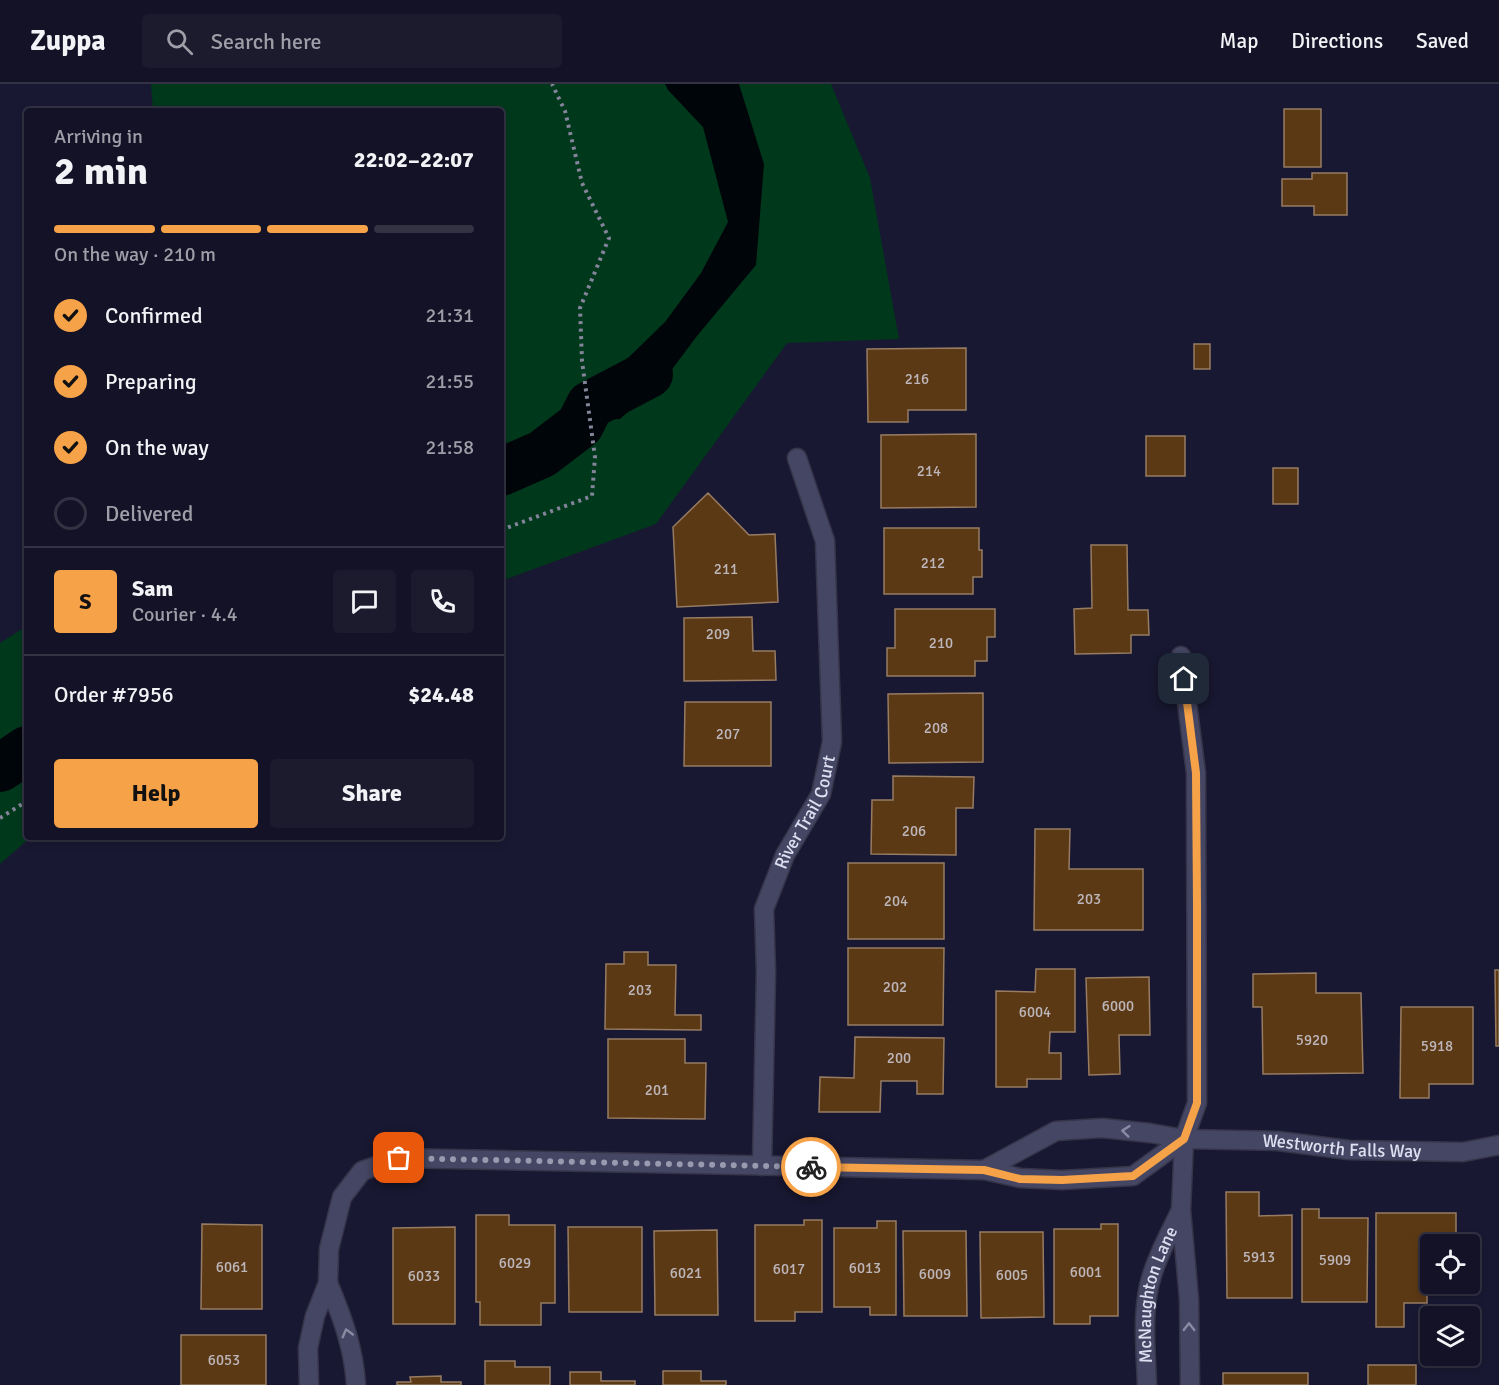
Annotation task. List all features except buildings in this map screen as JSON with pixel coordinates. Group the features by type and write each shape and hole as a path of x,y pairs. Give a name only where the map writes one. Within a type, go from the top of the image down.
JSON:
{"street":[{"name":"River Trail Court","path":"762,1166 766,972 764,909 785,855 821,794 832,742 825,542 797,458"},
{"name":"McNaughton Lane","path":"1181,656 1196,773 1197,1103 1184,1139 1181,1210 1189,1299 1190,1385"},
{"name":"Westworth Falls Way","path":"984,1170 1056,1131 1102,1128 1184,1139 1278,1141 1349,1150 1463,1152 1499,1145"},
{"name":"Westworth Falls Way","path":"328,1283 329,1249 342,1197 363,1171 399,1158 984,1170 1020,1179 1062,1180 1133,1176 1184,1139"},
{"name":"McNaughton Lane","path":"1147,1385 1146,1323 1149,1286 1159,1257 1181,1210"},
{"path":"309,1385 308,1348 315,1316 328,1283"},
{"path":"328,1283 342,1317 355,1366 356,1385"}],"path":[{"path":"504,529 592,496 595,458 582,361 580,308 609,238 582,183 565,111 552,84"},
{"path":"0,818 24,803"}],"green space":[{"path":"151,84 831,84 870,178 899,339 787,343 656,524 504,580 504,108 153,108"},
{"path":"24,628 24,840 28,840 0,864 0,643"}],"shaded area":[{"path":"665,84 739,84 764,164 756,265 664,380 620,419 587,421 593,392 665,322 701,273 728,222 703,127"}],"waterway":[{"path":"504,471 542,454 580,425 590,405 649,374"},
{"path":"0,768 24,752"}],"way so far":[{"path":"399,1158 811,1167"}],"route":[{"path":"811,1167 984,1170 1020,1179 1062,1180 1133,1176 1184,1139 1197,1103 1196,773 1184,679"}]}
